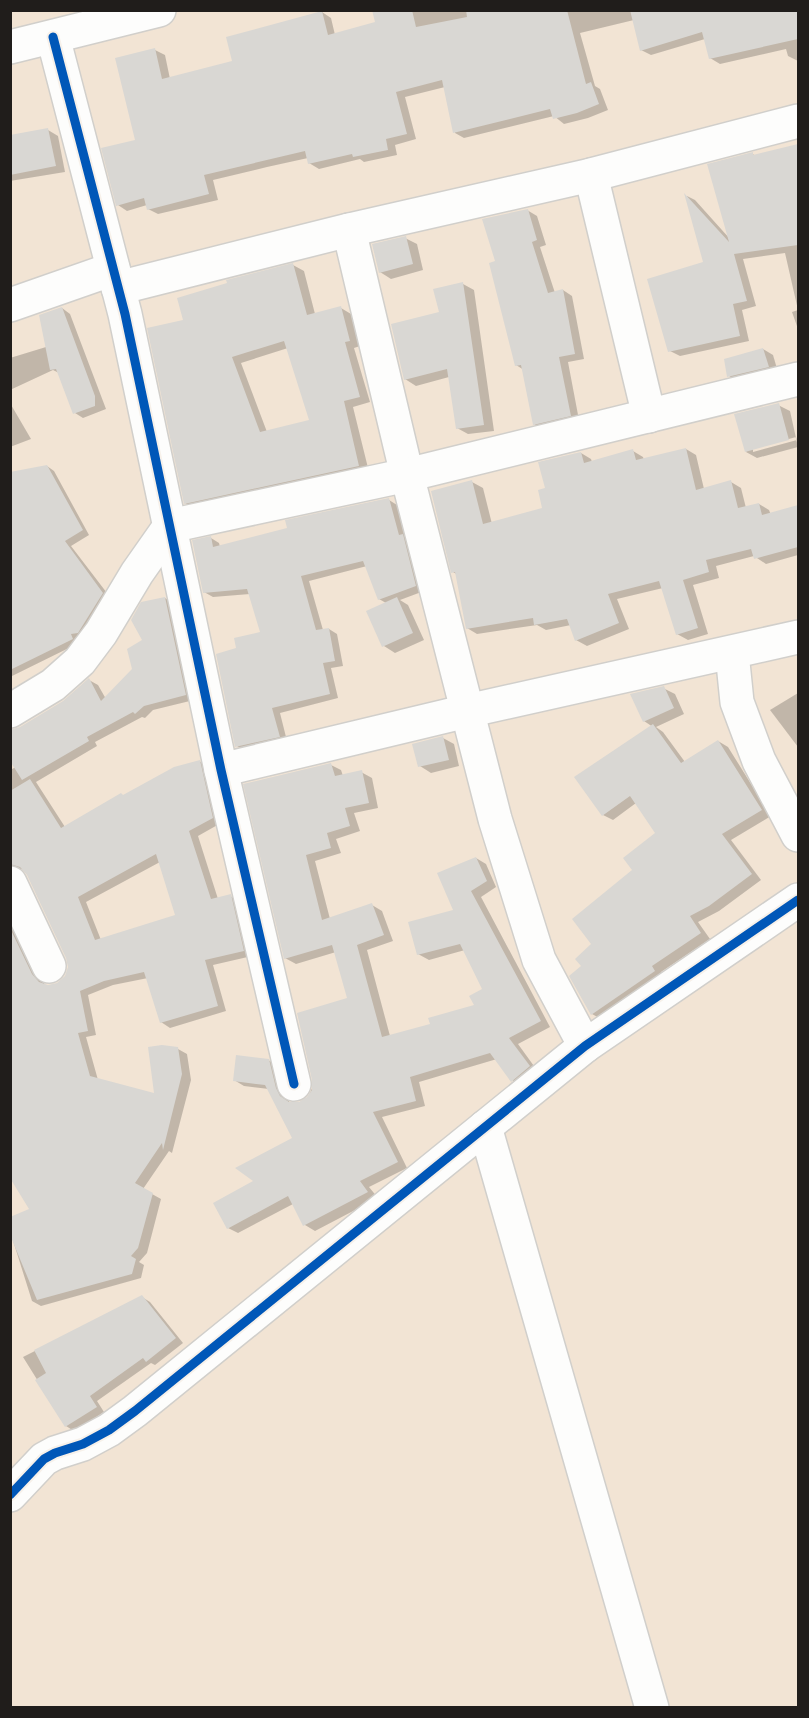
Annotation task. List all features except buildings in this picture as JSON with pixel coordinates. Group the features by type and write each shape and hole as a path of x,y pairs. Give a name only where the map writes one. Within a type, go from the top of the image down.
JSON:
{"street":[{"path":"12,41 53,37 159,10"},
{"path":"53,37 116,279 221,770 294,1084"},
{"path":"10,304 591,175 798,121"},
{"path":"591,175 649,416"},
{"path":"349,230 407,475 495,819 539,960 585,1046"},
{"path":"10,711 53,686 80,661 101,633 137,573 170,526 407,475 798,379"},
{"path":"221,770 467,711 798,637"},
{"path":"732,653 738,702 759,761 798,835"},
{"path":"10,883 50,966"},
{"path":"10,1495 44,1459 109,1430 135,1411 585,1046 798,900"},
{"path":"485,1127 652,1707"}],"shaded area":[{"path":"11,11 796,11 798,21 798,1707 11,1708"}],"cycle path":[{"path":"53,37 125,314 221,770 294,1084"},
{"path":"10,1495 44,1459 83,1444 109,1430 135,1411 585,1046 798,900"}]}
